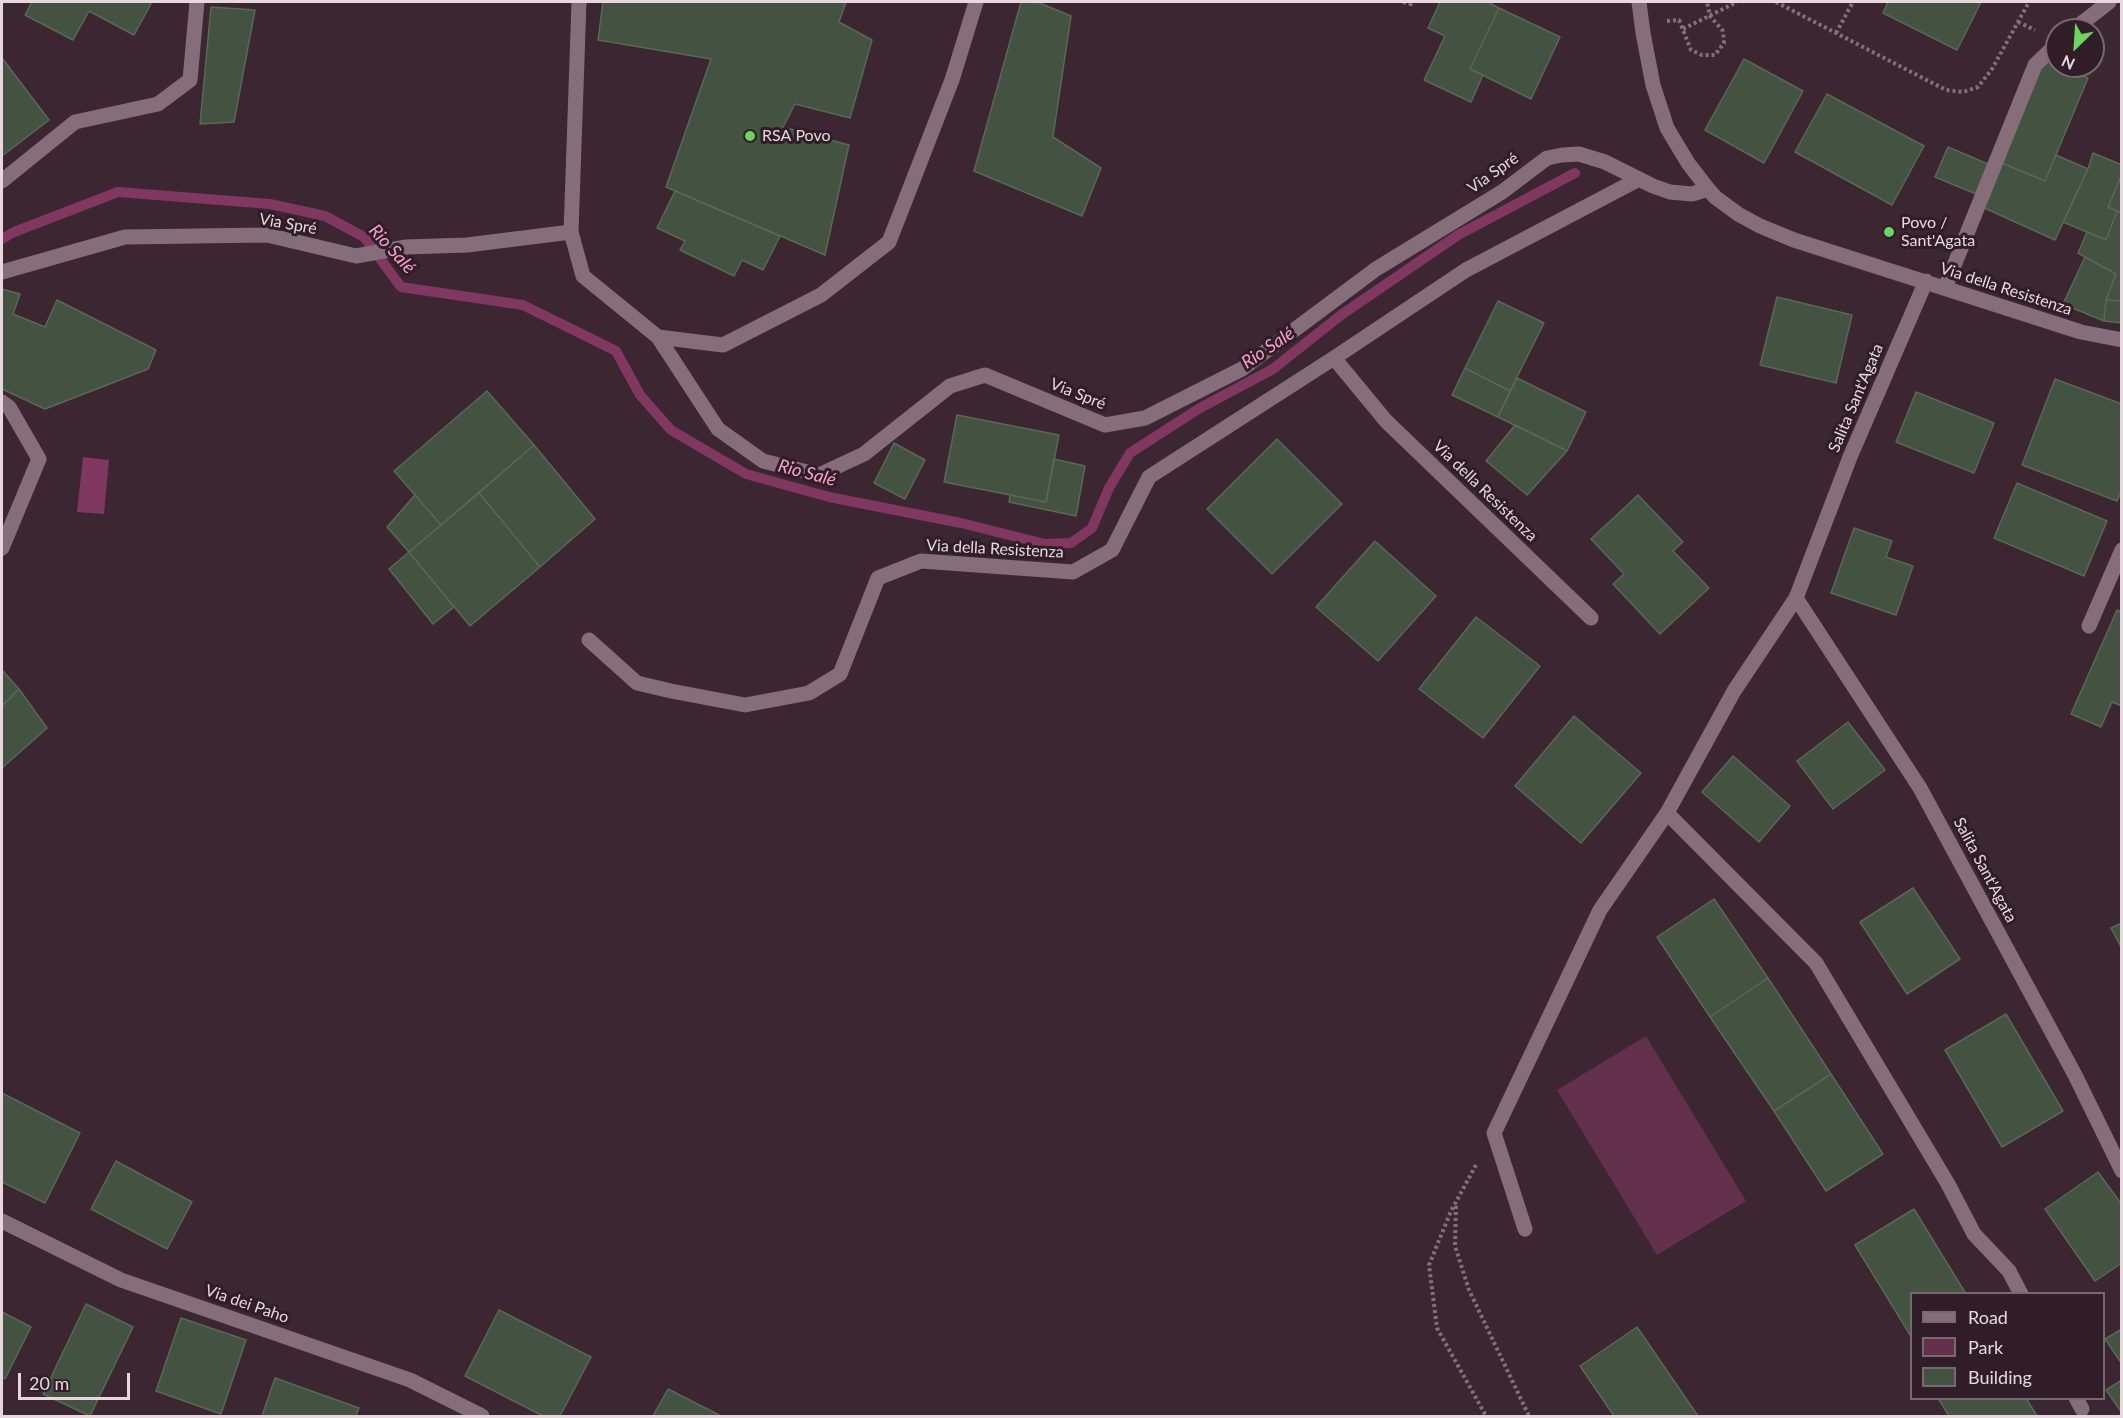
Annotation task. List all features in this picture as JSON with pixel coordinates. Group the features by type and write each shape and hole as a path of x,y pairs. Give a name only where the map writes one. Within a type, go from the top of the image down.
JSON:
{"street":[{"path":"2,181 75,122 158,104 189,80 197,2"},
{"name":"Via Spré","path":"579,2 571,232 583,276 658,337 718,429 763,461 819,475 864,454 950,386 985,375 1105,425 1145,418 1242,369 1376,269 1502,192 1547,158 1579,154 1605,162 1670,192 1692,194 1708,189"},
{"path":"658,337 723,345 821,295 889,242 951,80 976,2"},
{"name":"Via della Resistenza","path":"1639,2 1653,85 1667,128 1688,163 1708,189 1737,214 1794,240 2081,332 2121,340"},
{"path":"2088,18 2109,2"},
{"path":"1945,288 2035,64 2045,55"},
{"name":"Via della Resistenza","path":"588,640 637,683 670,691 745,705 809,693 840,674 878,578 921,561 1073,572 1112,550 1149,477 1466,270 1639,178"},
{"name":"Via Spré","path":"2,272 125,237 267,235 356,256 406,247 467,245 571,232"},
{"name":"Salita Sant'Agata","path":"1494,1133 1600,910 1667,813 1734,691 1796,597 1850,457 1926,281"},
{"name":"Via della Resistenza","path":"1334,358 1386,421 1591,618"},
{"path":"2,402 9,407 39,459 2,548"},
{"path":"2089,627 2121,550"},
{"name":"Salita Sant'Agata","path":"1796,597 1920,788 2075,1076 2121,1171"},
{"path":"1667,813 1816,963 1948,1184 1974,1234 2009,1271 2020,1292"},
{"path":"1494,1133 1525,1229"},
{"name":"Via dei Paho","path":"2,1221 121,1280 410,1380 482,1416"}],"path":[{"path":"1403,2 1411,4 1412,2"},
{"path":"1659,21 1679,20 1691,50 1702,55 1715,55 1724,43 1723,32 1710,16 1707,2"},
{"path":"1683,29 1737,2"},
{"path":"1776,2 1946,90 1963,92 1978,87 1992,69 2029,2"},
{"path":"1836,33 1853,2"},
{"path":"1486,1416 1437,1328 1429,1265 1456,1202 1494,1133"},
{"path":"1456,1202 1455,1246 1469,1290 1529,1416"}],"green space":[{"path":"1646,1036 1746,1201 1657,1255 1557,1090"}],"shaded area":[{"path":"83,457 109,460 104,514 77,512"}],"building":[{"path":"32,2 152,2 134,35 89,11 73,40 25,15"},
{"name":"RSA Povo","path":"603,2 846,2 839,22 872,40 850,118 795,104 783,127 849,145 825,255 666,187 711,59 598,40"},
{"path":"1021,2 1037,2 1071,16 1053,137 1101,168 1082,216 974,171"},
{"path":"1440,2 1493,2 1491,4 1499,8 1470,69 1483,75 1471,102 1424,80 1445,36 1428,28"},
{"path":"1888,2 1981,2 1957,50 1883,13"},
{"path":"211,7 255,10 234,122 200,124"},
{"path":"1499,8 1560,37 1531,99 1470,69"},
{"path":"2,58 49,120 2,156"},
{"path":"1744,59 1803,91 1764,163 1705,130"},
{"path":"2045,59 2045,78 2088,78 2045,181 2002,163"},
{"path":"1827,94 1924,146 1892,205 1795,152"},
{"path":"1948,147 1988,164 1976,194 1935,177"},
{"path":"2093,153 2122,165 2122,174 2108,207 2117,211 2106,240 2063,222"},
{"path":"2056,155 2088,169 2055,240 1980,206 2002,163 2045,181"},
{"path":"2122,174 2122,213 2108,207"},
{"path":"675,191 780,236 763,270 742,260 734,276 680,250 685,241 657,228"},
{"path":"2117,211 2122,213 2122,301 2106,300 2116,274 2078,253 2087,232 2106,240"},
{"path":"2085,257 2116,274 2106,300 2104,321 2063,304"},
{"path":"2,289 20,294 13,314 45,327 57,300 156,350 148,369 45,409 2,389"},
{"path":"1777,297 1852,315 1836,383 1760,365"},
{"path":"2106,300 2122,301 2122,323 2104,321"},
{"path":"1498,301 1544,323 1510,391 1465,368"},
{"path":"1465,368 1510,391 1498,417 1452,395"},
{"path":"1517,378 1586,412 1567,451 1498,417"},
{"path":"2055,379 2122,404 2122,490 2117,501 2022,465"},
{"path":"487,391 534,445 441,525 394,471"},
{"path":"1916,392 1994,423 1974,473 1896,442"},
{"path":"957,415 1059,435 1046,502 944,482"},
{"path":"1515,425 1567,451 1527,495 1486,461"},
{"path":"1277,439 1342,504 1272,574 1207,509"},
{"path":"894,443 925,460 905,499 874,483"},
{"path":"534,445 595,519 540,567 479,493"},
{"path":"1054,459 1085,466 1076,516 1009,502 1010,495 1046,502"},
{"path":"2017,483 2107,521 2084,576 1994,538"},
{"path":"479,493 540,567 470,626 409,552"},
{"path":"415,495 441,525 409,552 387,527"},
{"path":"1638,495 1683,542 1673,551 1709,588 1660,634 1613,584 1624,574 1591,539"},
{"path":"1854,528 1892,541 1886,557 1913,566 1896,615 1831,593"},
{"path":"1375,541 1436,596 1378,661 1316,607"},
{"path":"409,552 454,607 433,624 389,569"},
{"path":"2117,610 2122,612 2122,706 2112,702 2101,727 2071,714"},
{"path":"1476,617 1540,666 1483,738 1419,689"},
{"path":"2,670 19,689 2,706"},
{"path":"19,689 47,728 2,768 2,706"},
{"path":"1574,716 1641,773 1581,843 1515,786"},
{"path":"1848,722 1885,770 1833,809 1797,761"},
{"path":"1733,756 1790,806 1759,842 1702,792"},
{"path":"1913,888 1960,959 1907,994 1860,922"},
{"path":"1714,899 1768,978 1710,1017 1657,937"},
{"path":"2122,923 2122,949 2111,928"},
{"path":"1768,978 1831,1074 1774,1111 1710,1017"},
{"path":"2006,1014 2063,1111 2002,1147 1945,1050"},
{"path":"1831,1074 1883,1154 1826,1191 1774,1111"},
{"path":"2,1093 80,1133 45,1203 2,1182"},
{"path":"116,1161 192,1202 167,1249 91,1209"},
{"path":"2098,1172 2122,1205 2122,1263 2095,1281 2045,1209"},
{"path":"1914,1209 1965,1292 1910,1292 1910,1335 1855,1245"},
{"path":"86,1304 133,1327 90,1416 43,1394"},
{"path":"499,1310 591,1357 560,1416 543,1416 465,1376"},
{"path":"2,1312 31,1327 5,1379 2,1377"},
{"path":"181,1318 246,1340 221,1414 156,1391"},
{"path":"1637,1327 1698,1416 1614,1416 1580,1366"},
{"path":"2122,1329 2122,1364 2105,1339"},
{"path":"275,1378 359,1408 356,1416 262,1416"},
{"path":"2122,1380 2122,1413 2106,1390"},
{"path":"668,1389 721,1416 653,1416"},
{"path":"1939,1400 2027,1400 2037,1416 1949,1416"}],"waterway":[{"name":"Rio Salé","path":"2,239 14,232 118,192 270,204 325,216 364,237 401,287 523,305 616,351 640,395 671,430 746,474 829,497 961,523 1045,544 1071,543 1092,528 1109,488 1130,453 1200,408 1273,369 1341,315 1458,235 1575,173"}],"place":[{"name":"RSA Povo","path":"750,136"},
{"name":"Povo / Sant'Agata","path":"1889,232"}]}
